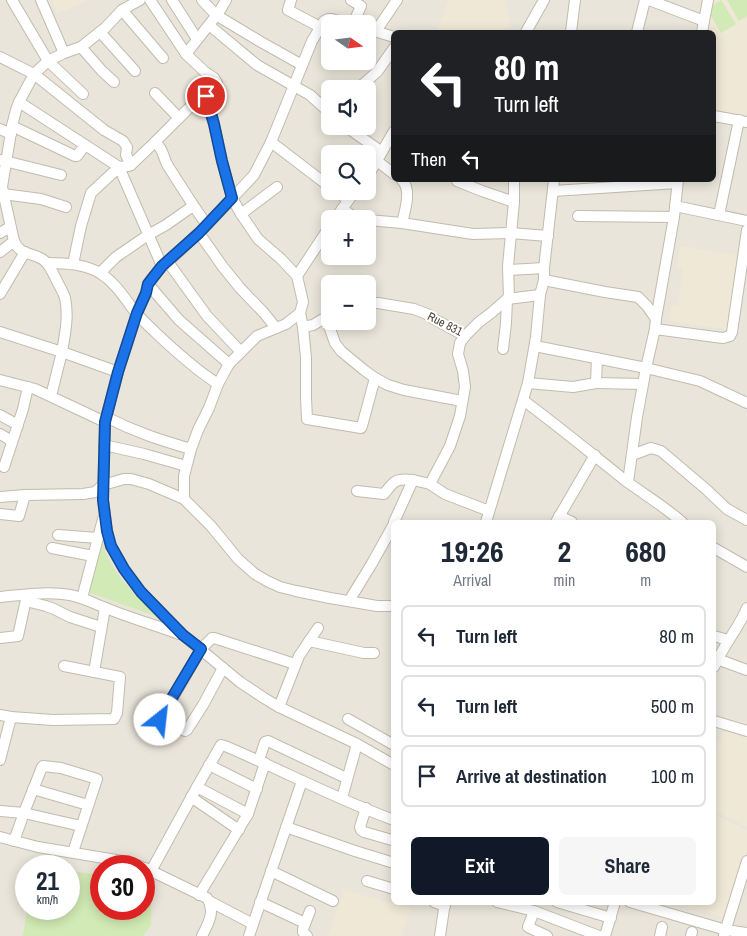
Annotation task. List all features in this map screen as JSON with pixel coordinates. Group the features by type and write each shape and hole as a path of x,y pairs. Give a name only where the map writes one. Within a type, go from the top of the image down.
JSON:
{"street":[{"path":"12,0 48,61 82,94"},
{"path":"41,0 64,53"},
{"path":"51,396 62,352 66,324 65,298 48,264 42,259 17,248 14,241 1,179 4,148 12,130 19,102 34,74 48,61 64,53 81,48 122,10 140,0"},
{"path":"73,264 89,197 94,190 119,167 131,165 191,106 216,88 217,84 214,78 186,54 150,0"},
{"path":"172,0 197,40"},
{"path":"202,0 216,15 302,65"},
{"path":"186,54 226,0"},
{"path":"291,0 289,11 320,27 302,65 271,142 254,175 207,225 165,264 148,284 137,313 118,372 106,420 103,484 104,516 111,546 124,569 141,592 183,635 256,693 279,707 357,744 391,763"},
{"path":"351,0 362,3 357,15"},
{"path":"376,25 397,0"},
{"path":"527,30 544,0"},
{"path":"571,30 575,0"},
{"path":"638,30 647,0 661,2 704,21"},
{"path":"702,30 708,0"},
{"path":"122,10 163,58"},
{"path":"209,25 257,65 294,85 321,105"},
{"path":"376,31 391,36"},
{"path":"100,32 134,71"},
{"path":"81,48 102,72 114,82"},
{"path":"368,80 377,72 391,52"},
{"path":"0,58 34,74 104,130 123,142 127,147 126,155 131,165"},
{"path":"155,93 179,118"},
{"path":"206,96 232,198 254,234 297,276 303,302 300,313 306,358 307,419 360,428 375,378"},
{"path":"19,102 119,167 148,235 165,264 207,316 241,352"},
{"path":"716,116 743,121 718,215"},
{"path":"0,129 12,130 75,156 85,145"},
{"path":"356,135 380,156 391,170"},
{"path":"376,163 391,136"},
{"path":"155,142 161,148 167,163 207,225"},
{"path":"271,142 321,180"},
{"path":"3,160 61,175"},
{"path":"402,222 406,208 407,189 405,182"},
{"path":"460,182 514,202"},
{"path":"503,349 508,298 508,266 514,182"},
{"path":"357,491 384,494 397,480 413,480 430,484 489,518 528,383 535,346 540,295 544,280 554,182"},
{"path":"553,191 678,182 674,217 656,324 643,384 628,482"},
{"path":"241,214 277,187"},
{"path":"3,194 52,201 66,207"},
{"path":"344,210 342,208 348,200"},
{"path":"100,273 116,257 193,206"},
{"path":"675,206 747,221"},
{"path":"578,216 674,217"},
{"path":"376,220 402,222 473,234 510,233 548,236"},
{"path":"0,233 10,227"},
{"path":"656,324 723,338 730,336 747,230"},
{"path":"199,233 223,268 276,328"},
{"path":"297,276 321,240"},
{"path":"0,252 14,241"},
{"path":"0,294 26,252"},
{"path":"48,264 73,264 100,273 119,289 137,313 171,348 198,371 218,384"},
{"path":"509,270 544,268"},
{"path":"544,280 638,297 647,306 656,324"},
{"path":"148,284 179,320 229,364"},
{"path":"508,298 540,295"},
{"name":"Rue 831","path":"376,304 414,309 427,314 465,336 508,298"},
{"path":"184,499 184,476 191,449 218,384 229,364 257,336 286,324 300,313"},
{"path":"303,327 321,321"},
{"path":"330,330 335,343 341,351 375,378 404,390 462,401"},
{"path":"0,332 118,372"},
{"path":"430,484 454,436 465,387 458,354 460,344 465,336"},
{"path":"535,346 646,368 700,381 747,403"},
{"path":"596,383 597,358"},
{"path":"0,380 28,386 106,420 156,439 191,449"},
{"path":"528,383 572,387 596,383 643,384"},
{"path":"4,467 23,409 28,386"},
{"path":"523,400 680,520"},
{"path":"0,414 18,425"},
{"path":"0,434 12,441"},
{"path":"104,445 186,466"},
{"path":"632,455 651,448 661,451 701,484 727,509 747,520"},
{"path":"557,519 595,455"},
{"path":"0,497 83,494 95,492 103,484 124,479 149,484 184,499 211,526 238,559 255,574 267,581 296,591 376,606 391,606"},
{"path":"395,520 413,480"},
{"path":"0,514 19,516 25,495"},
{"path":"82,598 104,516"},
{"path":"349,601 372,565 391,529"},
{"path":"58,535 98,538"},
{"path":"52,548 94,556"},
{"path":"716,549 747,567"},
{"path":"0,597 27,598 61,594 82,598 183,635"},
{"path":"27,598 70,617 102,627"},
{"path":"0,638 18,636 27,598"},
{"path":"94,672 105,608"},
{"path":"747,608 716,663 747,670"},
{"path":"279,707 295,664 318,628"},
{"path":"716,637 728,640"},
{"path":"223,668 187,730 185,731 160,720 201,649 210,639 214,638 295,664"},
{"path":"309,641 374,654"},
{"path":"0,715 53,720 114,719 117,713 120,677 64,666"},
{"path":"0,760 11,717"},
{"path":"348,720 391,743"},
{"path":"716,722 747,730"},
{"path":"199,894 248,814 257,789 265,742 268,741 346,778"},
{"path":"342,798 357,744"},
{"path":"155,857 220,746 223,745 391,819"},
{"path":"209,765 257,789"},
{"path":"14,841 42,767 61,768 96,779 73,852"},
{"path":"249,936 302,781"},
{"path":"197,787 248,814"},
{"path":"33,789 88,805"},
{"path":"191,797 239,830"},
{"path":"366,808 360,827 361,830 391,840"},
{"path":"0,811 24,813 81,826"},
{"path":"286,827 391,862"},
{"path":"0,837 38,847 91,855"},
{"path":"725,933 745,875 747,861"},
{"path":"271,871 333,901"},
{"path":"155,874 207,898 209,901 253,924"},
{"path":"367,880 391,888"},
{"path":"202,936 210,921 211,909 209,901"},
{"path":"260,902 305,923"},
{"path":"440,936 445,905"},
{"path":"509,905 534,911 599,936"},
{"path":"567,905 611,918"},
{"path":"605,936 614,905"},
{"path":"639,905 725,933 747,934"},
{"path":"307,936 303,929 310,911"},
{"path":"534,911 528,927 547,936"}],"shaded area":[{"path":"0,0 747,0 747,936 0,936"},
{"path":"52,0 89,0 57,14"},
{"path":"448,0 505,0 511,27 500,30 437,30"},
{"path":"713,0 747,0 747,115 716,110 716,30 707,30"},
{"path":"680,246 743,256 731,330 670,321 672,305 678,305 683,269 677,267"},
{"path":"725,730 747,739 747,827 716,811 716,747"},
{"path":"716,815 747,830 747,851 726,918 684,905 716,905"},
{"path":"344,890 391,903 391,905 411,908 401,936 328,936"}],"green space":[{"path":"721,0 736,24 721,33 707,9"},
{"path":"727,0 747,0 747,16 739,21"},
{"path":"102,539 117,573 133,592 161,618 88,592"},
{"path":"80,872 90,874 90,920 151,920 151,925 143,936 23,936 25,920 80,920"}],"route":[{"path":"160,720 201,649 183,635 141,592 124,569 111,546 104,516 103,500 105,422 118,372 148,284 162,266 199,233 232,198 206,96"}]}
